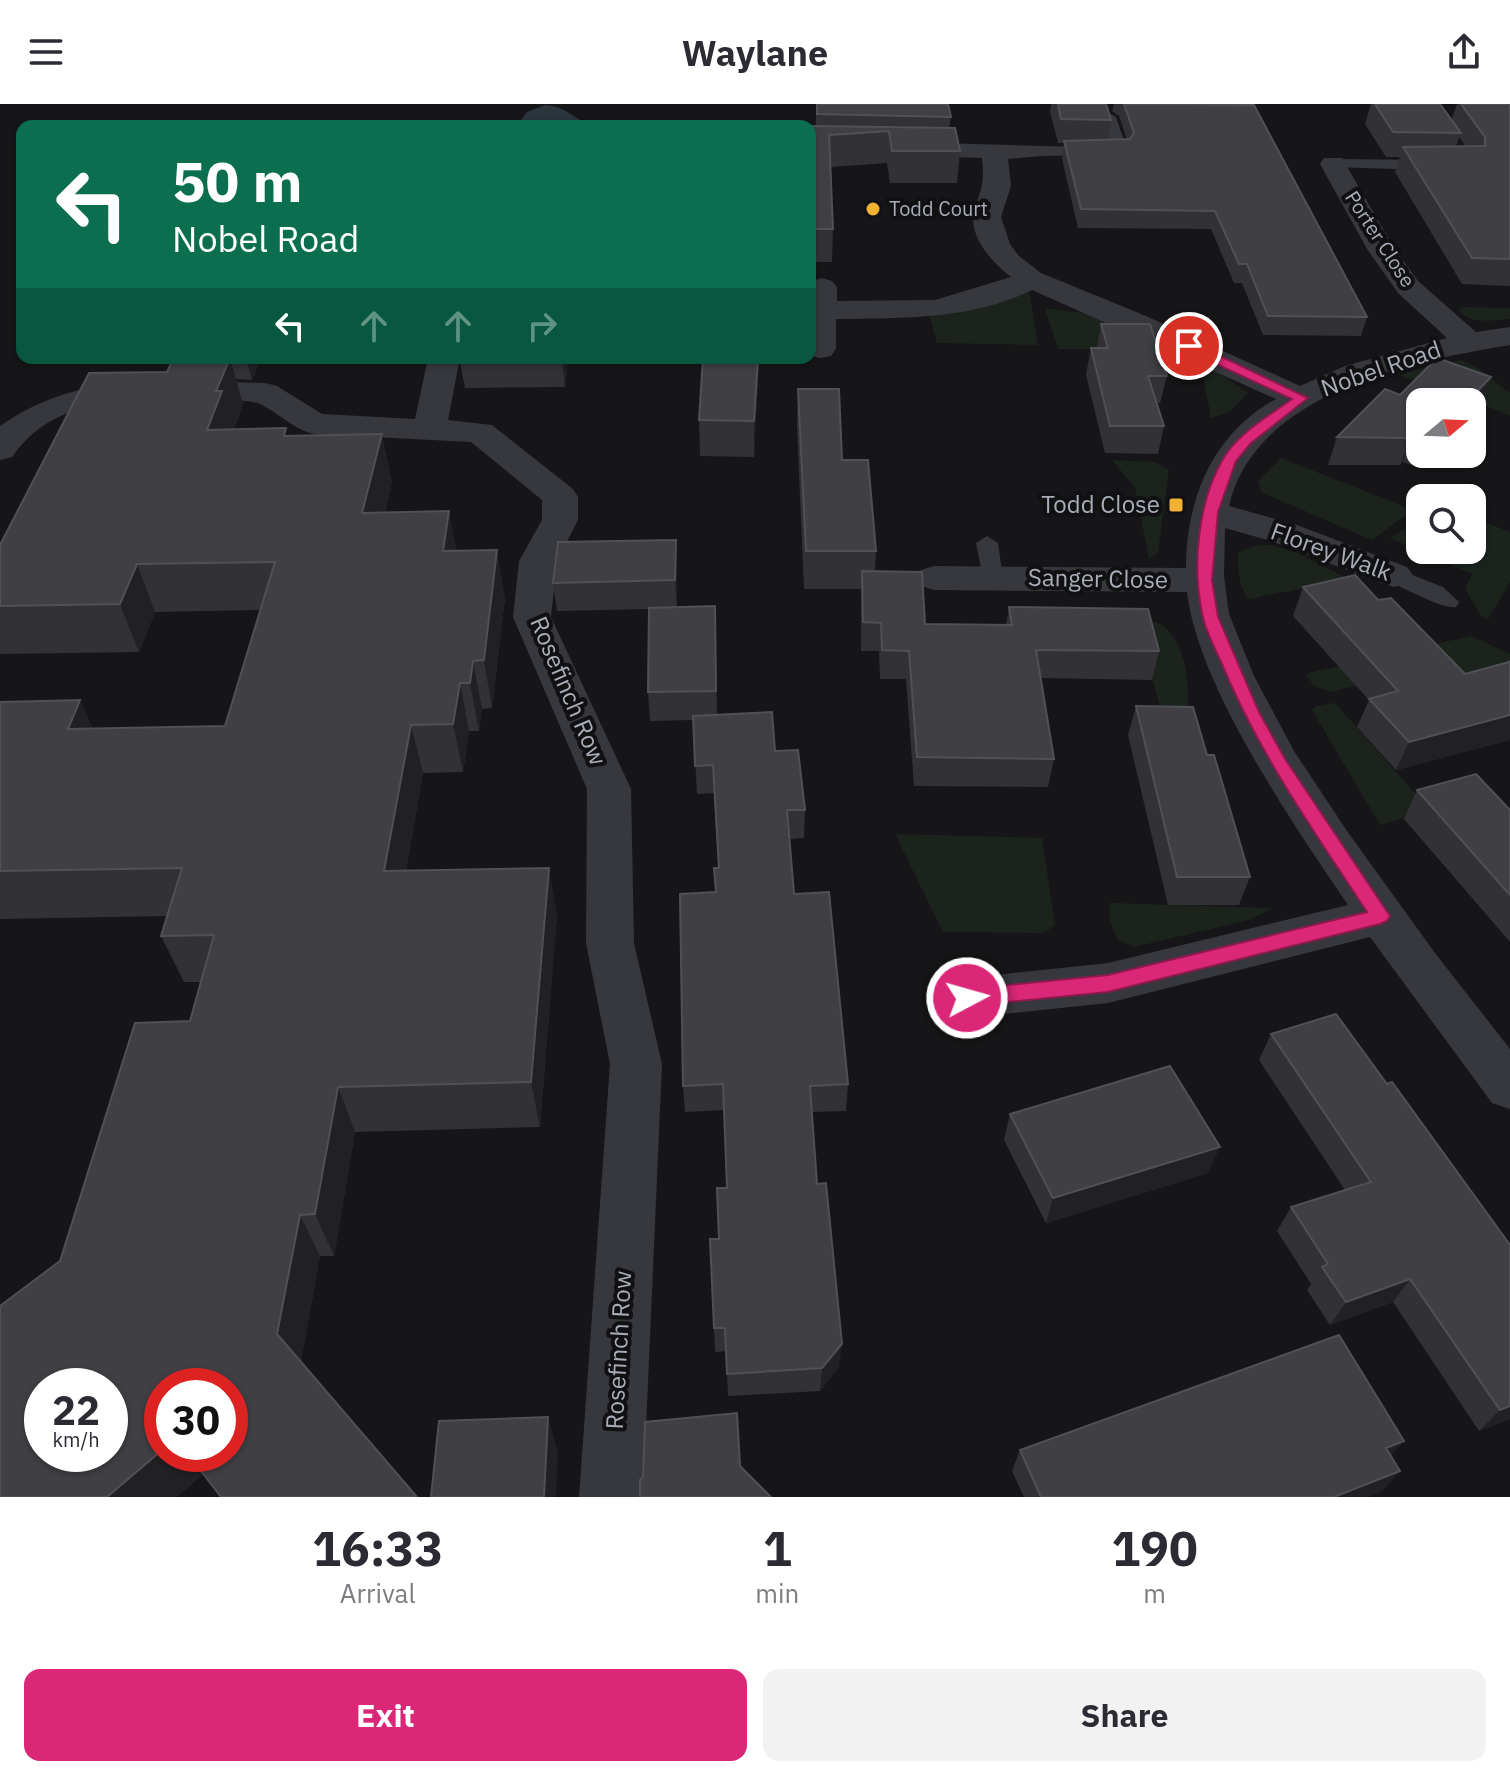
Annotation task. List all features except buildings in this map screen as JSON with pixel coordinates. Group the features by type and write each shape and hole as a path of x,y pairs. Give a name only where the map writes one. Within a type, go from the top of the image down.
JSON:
{"street":[{"path":"883,149 1033,151"},
{"path":"994,151 998,186 987,217 989,231 1009,262 1031,279 1135,322 1301,398"},
{"name":"Porter Close","path":"1333,164 1381,249 1408,287 1469,342"},
{"path":"820,349 822,298 935,309 1008,290 1031,279"},
{"name":"Nobel Road","path":"1503,1067 1380,916 1278,763 1250,712 1210,617 1205,580 1210,512 1230,460 1246,440 1301,398 1356,373 1415,353 1510,336"},
{"path":"429,429 443,364"},
{"name":"Rosefinch Row","path":"0,450 8,436 61,404 125,391 165,375 265,393 314,424 480,432 560,497 560,520 538,561 532,617 609,789 610,943 636,1064 611,1497"},
{"name":"Florey Walk","path":"1210,512 1284,533 1394,575"},
{"name":"Sanger Close","path":"934,578 989,560 1205,580"},
{"path":"967,998 1108,983 1380,916"}],"lane":[{"path":"1033,151 1120,152 1109,117"},
{"path":"1333,164 1454,165"},
{"name":"Florey Walk","path":"1394,575 1435,592 1448,602"}],"shaded area":[{"path":"545,105 552,106 580,120 521,120 527,112"},
{"path":"1029,291 1038,345 937,343 929,314"},
{"path":"1461,307 1510,308 1510,319 1475,320 1463,315 1459,310"},
{"path":"1045,308 1091,314 1170,350 1058,349"},
{"path":"1461,360 1478,368 1510,393 1510,415 1486,406 1486,388 1436,388 1397,374"},
{"path":"1201,366 1214,370 1248,393 1229,412 1211,418"},
{"path":"1281,458 1406,507 1406,515 1372,540 1261,492 1258,481"},
{"path":"1112,460 1155,462 1169,470 1158,552 1149,559 1135,488"},
{"path":"1486,523 1510,532 1510,582 1488,619 1482,617 1465,589 1472,574 1449,564 1486,564"},
{"path":"1406,528 1406,545 1390,538"},
{"path":"1271,545 1298,553 1349,579 1248,599 1239,576 1238,552"},
{"path":"1137,620 1156,622 1173,636 1186,672 1188,707 1161,711"},
{"path":"1471,636 1510,654 1510,683 1470,678 1443,664 1331,692 1314,686 1307,676 1309,673"},
{"path":"1335,703 1431,811 1380,825 1312,710 1316,706"},
{"path":"895,834 1042,838 1055,925 1044,933 943,932"},
{"path":"1109,903 1273,908 1249,920 1134,947 1117,939 1110,921"}],"place":[{"name":"Todd Court","path":"873,209"},
{"name":"Todd Close","path":"1176,505"}],"route":[{"path":"967,998 1108,983 1380,916 1278,763 1250,712 1210,617 1205,580 1206,545 1210,512 1219,484 1230,460 1246,440 1301,398 1189,346"}]}
